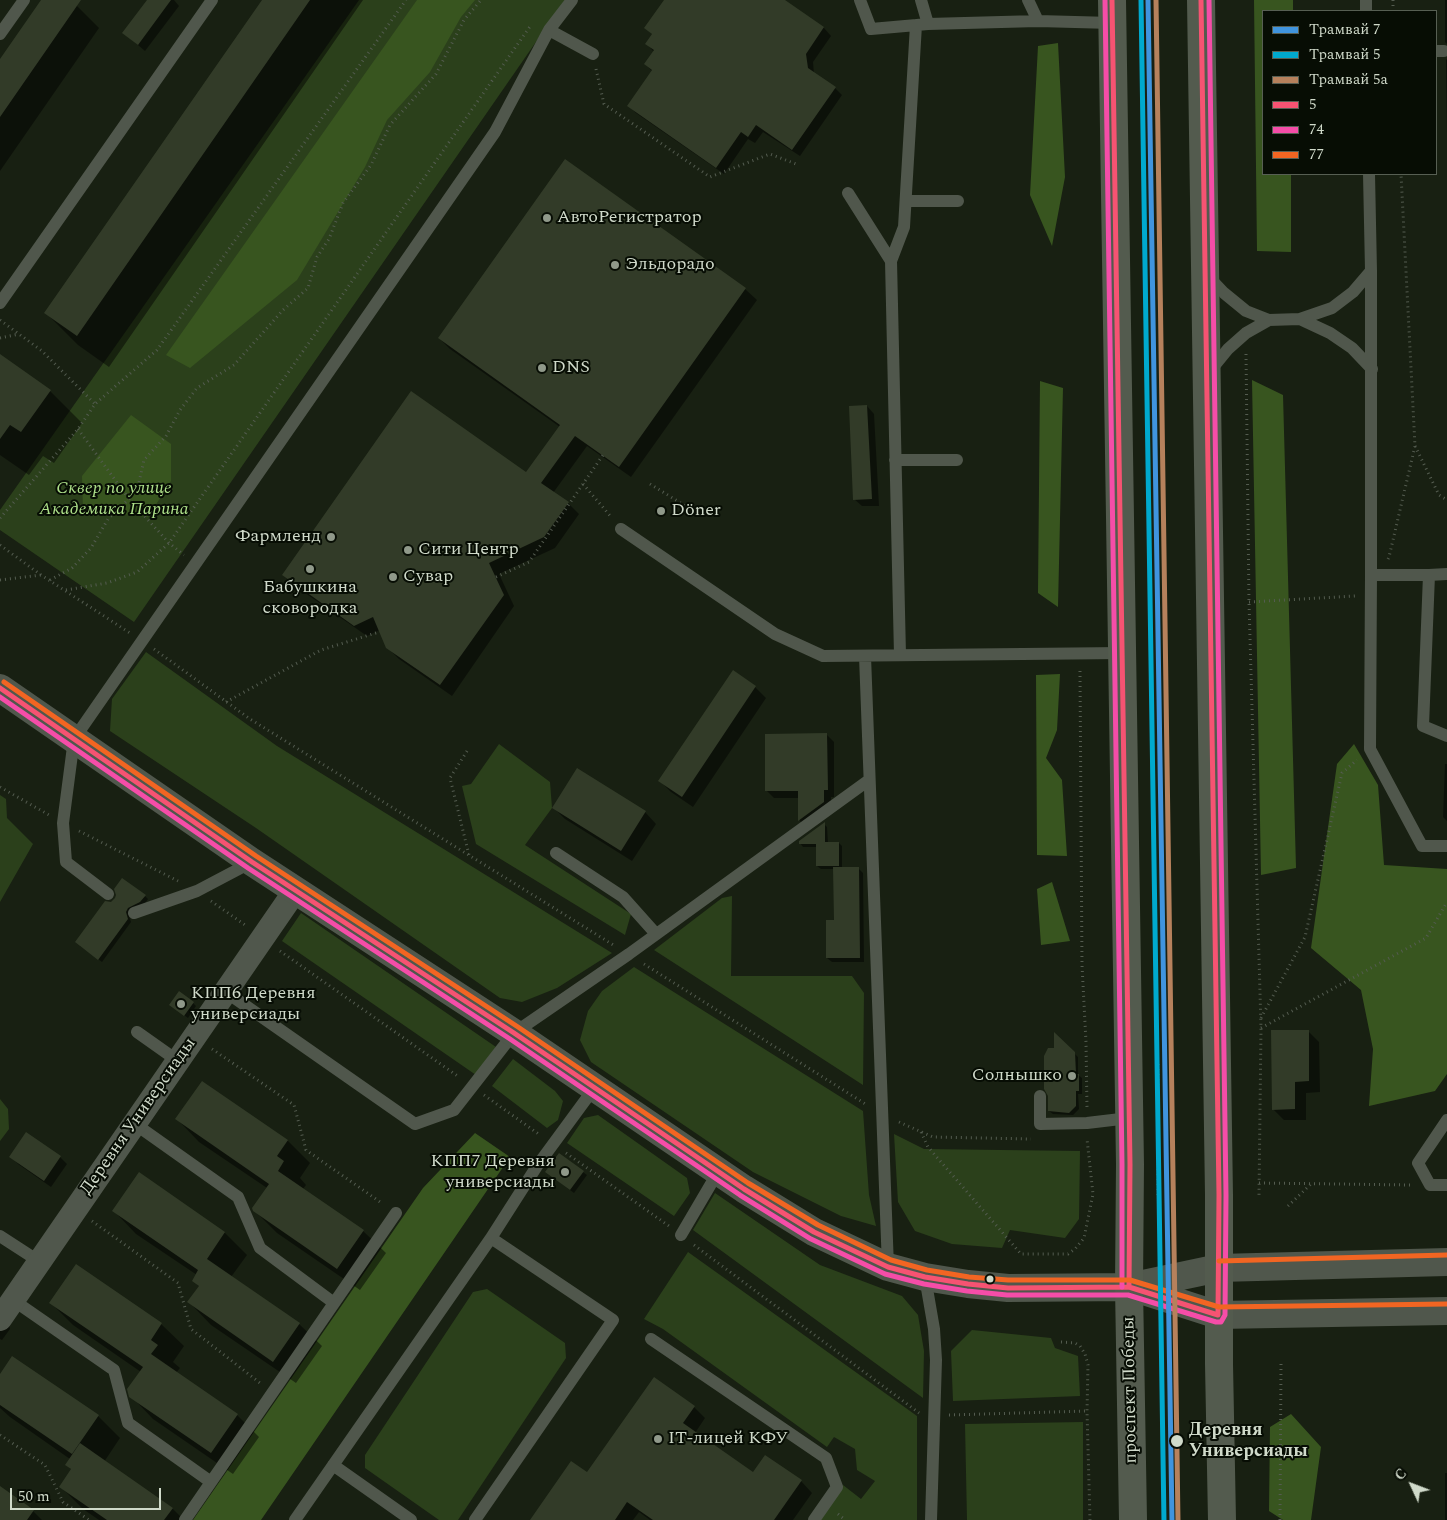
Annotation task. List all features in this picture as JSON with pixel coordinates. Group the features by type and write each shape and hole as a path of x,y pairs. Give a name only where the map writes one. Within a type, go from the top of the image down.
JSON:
{"main road":[{"path":"1201,0 1219,1176 1218,1315 1222,1520"},
{"name":"проспект Победы","path":"1112,11 1129,1118 1129,1287 1133,1520"}],"street":[{"path":"0,688 252,862 514,1032 718,1172 814,1232 888,1267 968,1284 1008,1288 1129,1287 1219,1268 1447,1262"},
{"name":"Деревня Универсиады","path":"0,1319 296,891"},
{"path":"1129,1287 1218,1315 1447,1311"}],"lane":[{"path":"0,34 24,0"},
{"path":"0,303 212,0"},
{"path":"108,894 66,862 64,823 74,740 495,132 549,30 572,0"},
{"path":"860,0 872,29 922,24 1038,21 1112,11"},
{"path":"900,655 891,261 904,227 922,24 921,0"},
{"path":"1028,0 1038,21"},
{"path":"549,30 593,54"},
{"path":"1369,175 1372,369 1370,748 1422,846 1447,846"},
{"path":"848,193 891,261"},
{"path":"906,201 958,201"},
{"path":"1205,272 1224,293 1246,311 1270,320 1300,319 1332,308 1353,292 1371,272"},
{"path":"1300,319 1330,333 1352,348 1372,369"},
{"path":"1206,375 1228,348 1246,333 1270,320"},
{"path":"895,460 957,460"},
{"path":"621,529 774,634 823,656 1122,654"},
{"path":"1371,575 1447,574"},
{"path":"1429,575 1423,726 1447,736"},
{"path":"865,656 888,1267"},
{"path":"226,992 416,1124 454,1110 514,1032 629,954 869,780"},
{"path":"556,853 623,897 656,934"},
{"path":"134,912 197,891 252,862"},
{"path":"137,1032 178,1061"},
{"path":"295,1520 491,1238 537,1166 595,1088"},
{"path":"1040,1096 1040,1124 1087,1123 1129,1118"},
{"path":"1447,1120 1418,1163 1430,1185 1447,1185"},
{"path":"135,1124 238,1197 260,1248 334,1303"},
{"path":"681,1235 718,1172"},
{"path":"185,1520 396,1213"},
{"path":"0,1236 40,1262"},
{"path":"475,1520 613,1320 491,1238"},
{"path":"925,1276 934,1329 936,1360 931,1520"},
{"path":"13,1300 114,1370 128,1423 211,1482"},
{"path":"651,1339 826,1458 837,1487 814,1520"},
{"path":"333,1465 411,1520"}],"path":[{"path":"0,518 78,429 96,404 157,350 406,0"},
{"path":"50,580 72,568 91,548 108,519 129,498 139,482 144,460 166,436 180,410 197,388 234,365 283,310 308,288 317,257 329,239 344,203 370,165 390,125 436,74 464,20 481,0"},
{"path":"65,590 107,584 138,572 169,543 532,24"},
{"path":"593,54 604,104 710,177 770,154 796,164"},
{"path":"1371,575 1390,557 1415,446 1401,175"},
{"path":"0,320 42,351 96,404"},
{"path":"0,338 20,334"},
{"path":"1246,354 1249,602 1261,1028 1259,1195"},
{"path":"78,429 129,498 169,543"},
{"path":"1415,446 1439,495 1447,500"},
{"path":"496,577 529,562 603,456"},
{"path":"583,484 621,529"},
{"path":"650,484 692,510"},
{"path":"0,545 41,575 143,641 250,719 629,954 882,1114 933,1137 1039,1139"},
{"path":"0,580 41,575"},
{"path":"1249,602 1371,595"},
{"path":"226,702 321,650 379,632"},
{"path":"920,1132 928,1146 1021,1254 1068,1254 1084,1238 1093,1194 1087,1139 1086,1042 1082,965 1080,671"},
{"path":"1260,1019 1305,937 1342,773 1370,748"},
{"path":"468,751 450,778 470,855"},
{"path":"1261,1028 1426,938 1447,902"},
{"path":"195,1037 294,1105 306,1150 396,1213"},
{"path":"1158,1064 1158,1196"},
{"path":"1078,1139 1087,1139"},
{"path":"1259,1183 1430,1185"},
{"path":"1288,1206 1312,1184"},
{"path":"76,1209 178,1283 191,1328 273,1393"},
{"path":"1061,1342 1075,1343 1080,1346 1085,1354 1088,1365 1087,1411 1090,1520"},
{"path":"1280,1520 1281,1364"},
{"path":"946,1415 1087,1411"},
{"path":"0,1435 45,1465 63,1502 89,1520"}],"green space":[{"name":"Сквер по улице Академика Парина","path":"359,0 565,0 134,622 0,530 0,510"},
{"path":"417,0 475,0 461,17 430,72 387,120 365,167 297,280 190,368 166,355"},
{"path":"1254,0 1293,0 1293,10 1262,10 1262,175 1291,175 1291,252 1257,251"},
{"path":"1058,43 1065,177 1052,246 1030,195 1038,46"},
{"path":"1252,380 1283,395 1296,868 1261,875"},
{"path":"1040,381 1063,388 1058,607 1038,593"},
{"path":"131,415 171,444 171,481 148,517 83,510 82,476"},
{"path":"146,652 277,746 612,953 557,988 522,1002 500,998 256,828 110,731 112,699"},
{"path":"1060,674 1057,730 1046,758 1062,780 1067,856 1037,855 1036,675"},
{"path":"499,744 550,782 552,808 525,845 631,914 625,935 476,844 462,786 471,784"},
{"path":"1354,744 1378,785 1384,865 1447,869 1447,1074 1435,1091 1369,1106 1373,1049 1361,990 1311,948 1337,764"},
{"path":"0,795 6,799 7,818 33,844 0,902"},
{"path":"1052,882 1070,941 1041,945 1037,889"},
{"path":"732,896 731,976 852,976 864,993 863,1085 654,950 722,898"},
{"path":"301,913 496,1047 476,1075 282,941"},
{"path":"634,967 863,1111 869,1195 876,1226 841,1216 753,1172 591,1062 580,1040 588,1011 602,991"},
{"path":"513,1059 555,1091 563,1101 558,1120 547,1128 492,1086"},
{"path":"0,1099 8,1109 9,1129 0,1141"},
{"path":"598,1115 687,1178 690,1193 674,1216 567,1143 584,1118"},
{"path":"475,1133 510,1157 261,1520 193,1520 423,1188"},
{"path":"894,1134 924,1149 1080,1151 1079,1219 1065,1238 1010,1230 1002,1248 952,1244 915,1231 898,1202"},
{"path":"715,1193 820,1265 902,1296 918,1315 924,1351 923,1398 693,1230"},
{"path":"688,1252 917,1416 917,1520 820,1520 843,1485 861,1499 875,1481 857,1470 855,1449 834,1437 827,1447 663,1329 644,1319"},
{"path":"487,1289 565,1343 566,1358 458,1520 439,1520 365,1468 365,1455 473,1292"},
{"path":"972,1330 1051,1338 1055,1348 1078,1356 1080,1396 953,1401 951,1351"},
{"path":"1291,1414 1321,1447 1311,1520 1283,1520 1269,1511 1270,1427"},
{"path":"1083,1422 1083,1520 967,1520 965,1424"}],"building":[{"path":"41,0 81,0 0,117 0,59"},
{"path":"147,0 171,0 138,45 122,33"},
{"path":"262,0 310,0 77,336 44,313"},
{"path":"664,0 785,0 824,27 806,54 808,68 836,87 792,150 756,125 748,137 741,132 716,168 627,106 652,70 644,64 654,50 645,44 652,34 644,28"},
{"path":"565,159 746,288 619,467 575,436 541,483 569,502 544,537 489,563 504,595 440,685 386,648 373,617 354,626 282,575 411,391 526,472 560,425 438,338"},
{"path":"0,354 51,390 21,432 10,425 0,439"},
{"path":"867,405 872,499 853,500 849,406"},
{"path":"733,670 756,686 682,797 658,781"},
{"path":"827,733 828,790 824,790 824,802 798,821 798,791 765,791 765,734"},
{"path":"577,768 646,811 621,851 552,808"},
{"path":"825,822 825,842 839,842 839,866 816,866 816,844 799,844 799,841"},
{"path":"833,867 859,867 860,958 826,958 826,920 834,920"},
{"path":"122,878 146,895 140,902 128,908 126,912 128,919 98,960 75,942 105,901 111,902 115,898 114,889"},
{"name":"КПП6 Деревня универсиады","path":"179,991 194,1002 184,1016 169,1005"},
{"path":"1271,1030 1309,1030 1309,1081 1295,1082 1295,1109 1272,1110"},
{"path":"1054,1032 1075,1052 1076,1074 1079,1074 1079,1091 1076,1091 1076,1106 1069,1113 1048,1111 1048,1096 1044,1089 1044,1056 1048,1048 1054,1048"},
{"path":"202,1081 288,1140 277,1156 284,1161 278,1171 364,1230 337,1269 253,1211 252,1208 269,1184 175,1119"},
{"path":"26,1132 61,1156 44,1181 9,1157"},
{"name":"КПП7 Деревня универсиады","path":"559,1153 584,1171 570,1190 545,1172"},
{"path":"139,1172 225,1232 207,1259 300,1323 273,1362 187,1302 199,1286 192,1281 198,1270 112,1211"},
{"path":"76,1264 162,1323 151,1340 158,1345 151,1354 238,1414 211,1453 129,1397 127,1389 143,1367 49,1303"},
{"path":"12,1356 99,1415 72,1454 0,1405 0,1374"},
{"name":"IT-лицей КФУ","path":"654,1377 695,1406 683,1423 753,1472 765,1455 802,1480 774,1520 653,1520 627,1502 615,1520 530,1520 571,1461 587,1472"},
{"path":"80,1443 173,1508 164,1520 107,1520 59,1487 71,1469 65,1465"},
{"path":"0,1486 34,1510 27,1520 0,1520"}],"tram line":[{"name":"5","path":"1141,0 1164,1520"},
{"name":"7","path":"1148,0 1172,1520"},
{"name":"5а","path":"1156,0 1178,1520"}],"transit line":[{"name":"74","path":"1105,0 1122,1164 1122,1287"},
{"name":"5","path":"1112,0 1130,1164 1129,1287"},
{"name":"5","path":"0,688 252,862 514,1033 744,1189 814,1232 888,1267 925,1277 1008,1288 1129,1287 1218,1315 1219,1195 1201,0"},
{"name":"74","path":"0,697 248,868 510,1039 740,1195 811,1239 885,1274 924,1284 1007,1295 1128,1295 1221,1322 1225,1315 1226,1195 1209,0"},
{"name":"77","path":"4,682 256,856 518,1027 748,1183 818,1225 891,1260 927,1270 969,1277 1008,1280 1130,1280 1219,1307 1447,1304"},
{"name":"77","path":"1219,1261 1447,1255"}],"place":[{"name":"АвтоРегистратор","path":"547,218"},
{"name":"Эльдорадо","path":"615,265"},
{"name":"DNS","path":"542,368"},
{"name":"Döner","path":"661,511"},
{"name":"Фармленд","path":"331,537"},
{"name":"Сити Центр","path":"408,550"},
{"name":"Бабушкина сковородка","path":"310,569"},
{"name":"Сувар","path":"393,577"},
{"name":"КПП6 Деревня универсиады","path":"181,1004"},
{"name":"Солнышко","path":"1072,1076"},
{"name":"КПП7 Деревня универсиады","path":"565,1172"},
{"name":"IT-лицей КФУ","path":"658,1439"},
{"name":"Деревня Универсиады","path":"1177,1441"}]}
